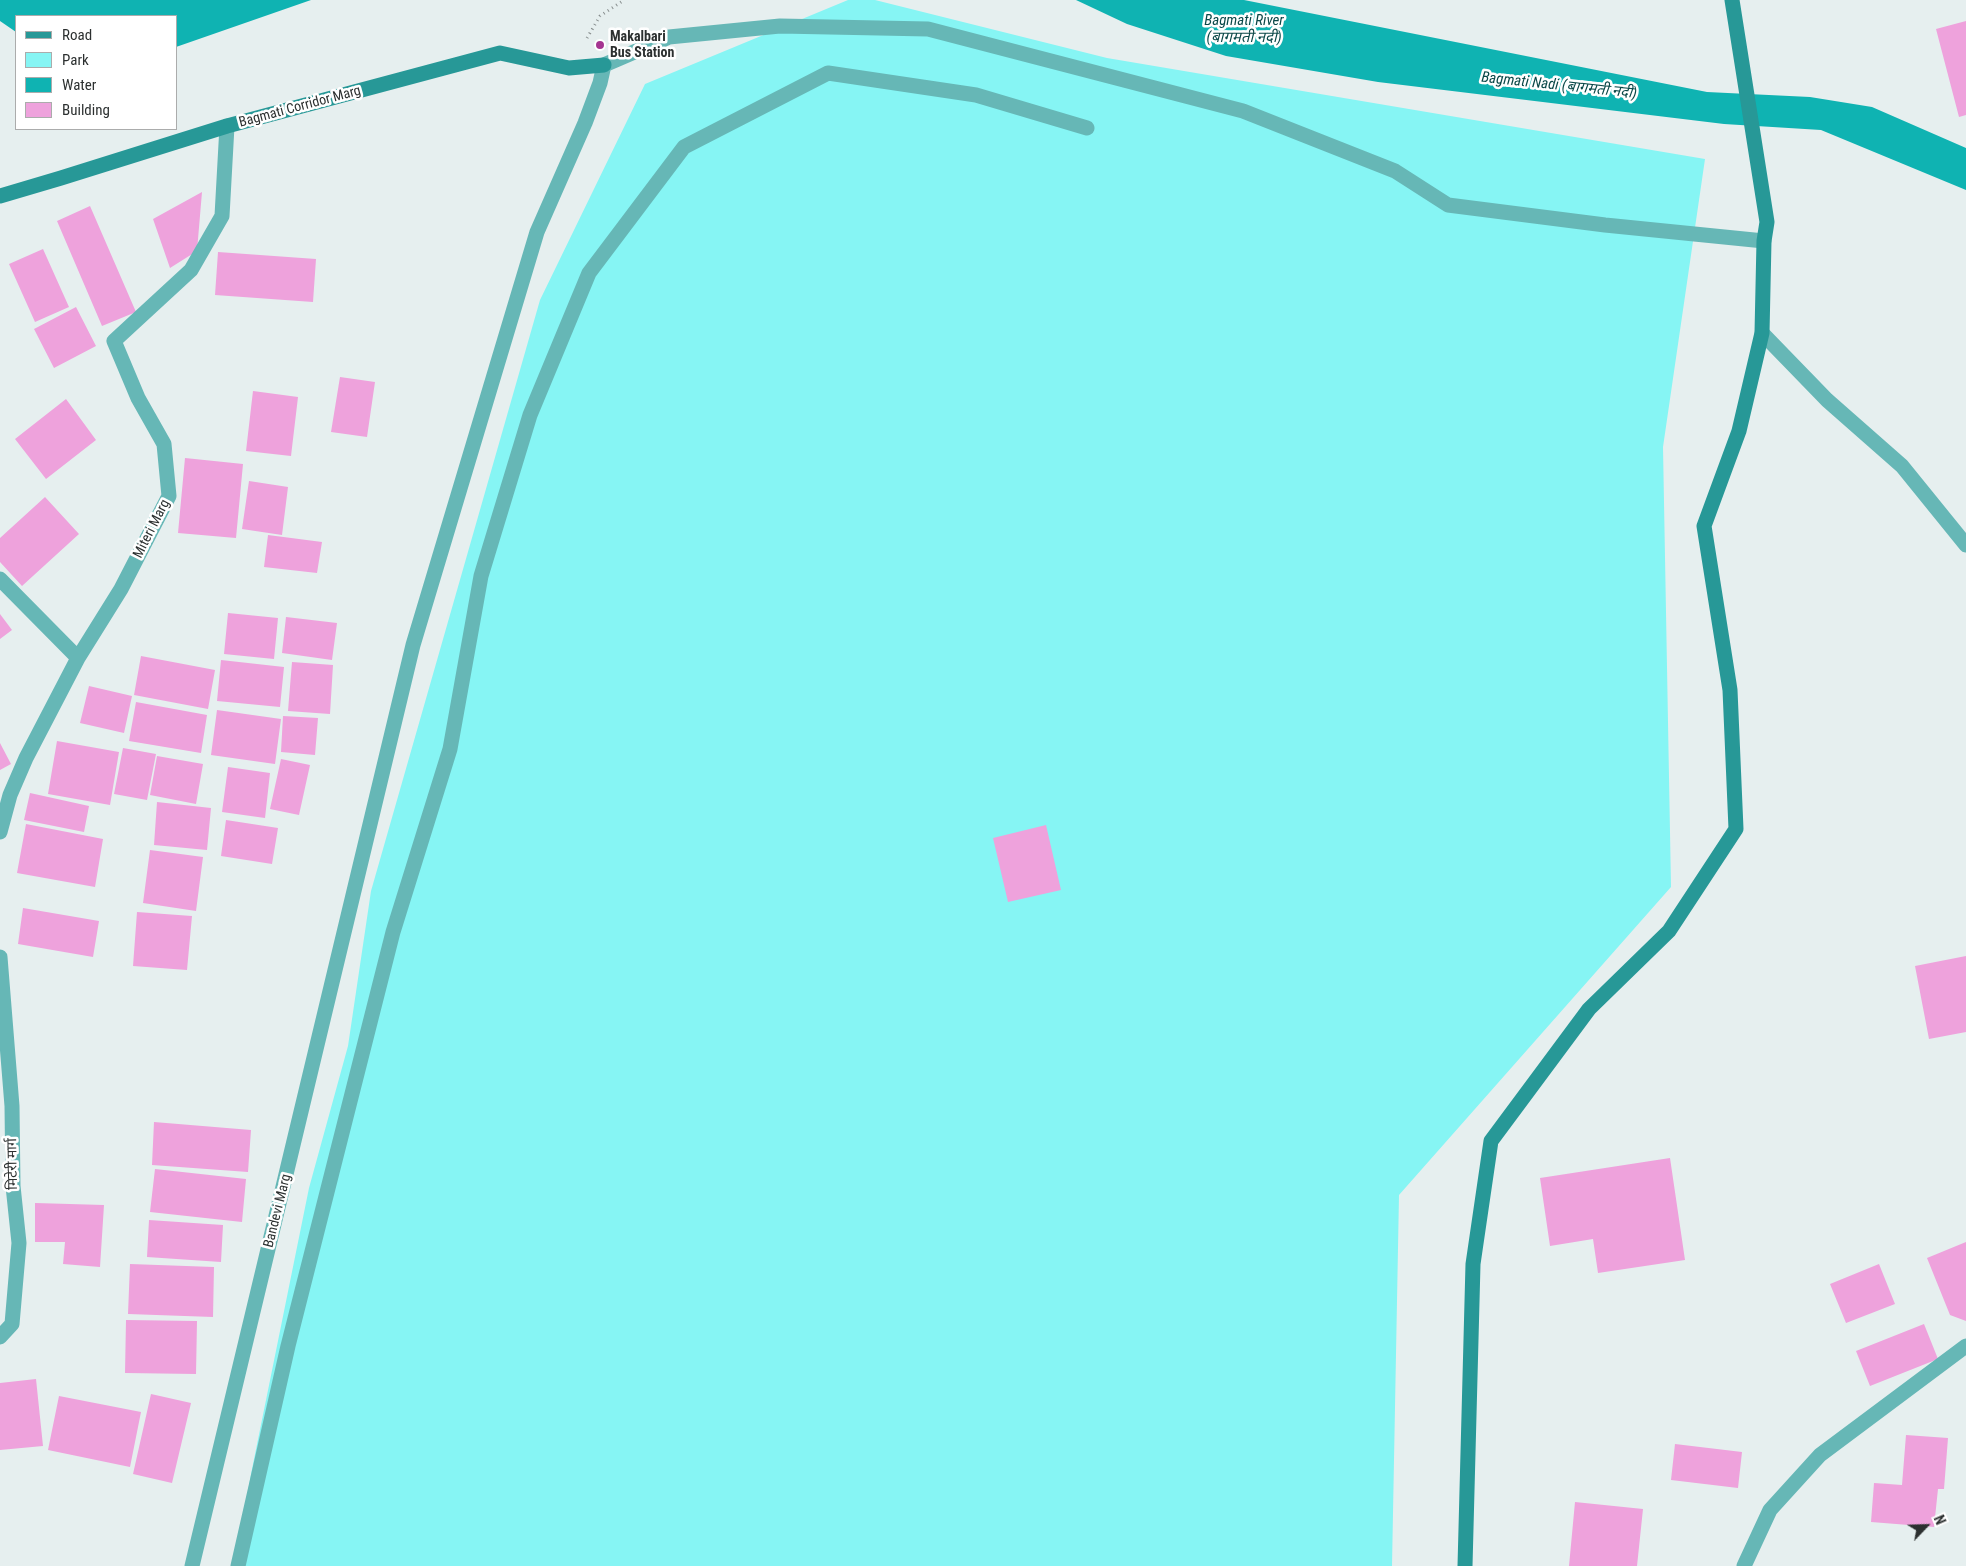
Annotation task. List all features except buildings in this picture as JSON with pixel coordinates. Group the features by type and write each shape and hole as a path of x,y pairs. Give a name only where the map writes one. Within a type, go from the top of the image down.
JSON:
{"street":[{"path":"1465,1566 1473,1264 1491,1141 1589,1009 1668,932 1736,829 1730,690 1704,526 1739,431 1762,333 1764,241 1767,222 1732,0"},
{"path":"604,65 669,37 780,26 928,29 1244,111 1395,171 1448,205 1605,225 1764,241"},
{"name":"Bagmati Corridor Marg","path":"0,196 227,126 500,53 568,68 604,65"},
{"name":"Bandevi Marg","path":"192,1566 364,856 413,645 537,232 585,123 600,83 604,65"},
{"path":"238,1566 288,1346 393,932 450,749 481,576 530,415 589,273 684,147 828,73 976,95 1087,128"},
{"name":"Miteri Marg","path":"0,832 10,795 26,758 78,658 121,589 169,496 164,444 138,398 114,341 191,270 222,216 227,126"},
{"path":"1762,333 1828,400 1902,466 1966,545"},
{"path":"0,579 78,658"},
{"name":"मिटेरी मार्ग","path":"0,957 12,1106 13,1186 19,1243 12,1324 0,1337"},
{"path":"1744,1566 1770,1510 1820,1454 1966,1346"}],"path":[{"path":"568,68 600,16 624,0"}],"green space":[{"path":"848,0 875,0 1107,58 1705,159 1663,447 1671,887 1399,1195 1392,1566 235,1566 251,1474 309,1188 348,1046 371,891 540,300 645,84"}],"water":[{"path":"0,0 311,0 178,46 178,15 15,15 15,31 0,21"},
{"name":"Bagmati River (बागमती नदी)","path":"1076,0 1244,0 1707,92 1810,97 1872,107 1966,148 1966,190 1821,130 1724,124 1378,82 1226,56 1127,24"}],"place":[{"name":"Makalbari Bus Station","path":"600,45"}],"water label":[{"name":"Bagmati Nadi (बागमती नदी)","path":"1559,86"}]}
